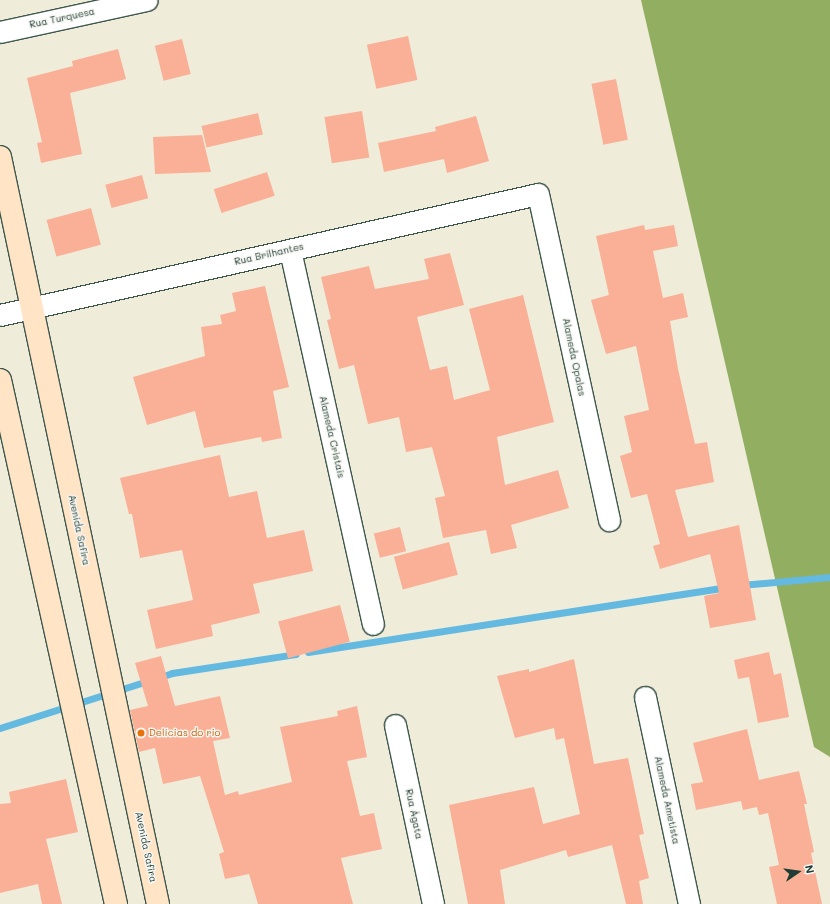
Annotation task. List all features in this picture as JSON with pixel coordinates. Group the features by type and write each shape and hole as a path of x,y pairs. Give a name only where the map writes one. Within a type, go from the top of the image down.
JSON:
{"street":[{"name":"Rua Turquesa","path":"0,32 147,0"},
{"name":"Avenida Safira","path":"0,157 34,308 105,656 158,904"},
{"name":"Rua Brilhantes","path":"0,315 538,194"},
{"name":"Alameda Opalas","path":"538,194 609,520"},
{"name":"Alameda Cristais","path":"290,250 374,624"},
{"path":"0,380 116,904"},
{"name":"Alameda Ametista","path":"645,697 689,904"},
{"name":"Rua Ágata","path":"395,725 433,904"}],"green space":[{"path":"641,0 830,0 830,757 814,747"}],"building":[{"path":"408,36 417,80 376,89 367,45"},
{"path":"182,39 191,74 164,81 155,46"},
{"path":"118,49 126,79 70,93 82,154 41,163 37,143 42,142 27,78 73,66 72,61"},
{"path":"616,79 628,140 603,145 591,84"},
{"path":"362,111 369,157 332,163 324,117"},
{"path":"258,113 263,134 206,147 201,126"},
{"path":"476,116 489,161 447,173 444,159 384,172 378,143 436,131 435,127"},
{"path":"202,135 211,172 155,174 153,137"},
{"path":"267,172 275,196 221,213 214,189"},
{"path":"142,175 148,198 112,208 105,185"},
{"path":"91,208 101,245 56,257 47,220"},
{"path":"644,225 645,230 674,225 678,246 653,251 663,298 683,293 688,317 670,321 678,369 695,444 707,442 714,482 675,490 688,537 739,525 756,620 710,628 704,596 719,593 710,554 660,569 653,546 660,544 647,494 631,498 620,456 632,452 624,416 649,410 636,346 606,354 591,300 609,295 596,236"},
{"path":"450,253 464,305 417,317 430,370 447,366 454,400 490,390 469,309 523,295 554,422 497,437 505,485 558,470 569,508 511,525 517,548 491,554 486,530 443,538 435,498 445,496 432,447 406,452 399,417 368,424 354,365 339,369 327,320 331,319 321,277 369,266 375,289 429,279 424,259"},
{"path":"265,286 289,387 273,391 282,438 262,442 261,437 204,448 195,411 147,425 133,377 205,356 201,327 222,324 220,315 236,311 232,293"},
{"path":"220,455 229,497 257,491 267,538 304,530 313,571 253,584 260,613 211,625 213,636 156,649 147,610 193,600 182,550 140,558 132,514 129,514 120,478"},
{"path":"400,527 406,551 380,558 374,534"},
{"path":"449,542 458,575 403,590 394,557"},
{"path":"340,605 350,642 288,658 278,622"},
{"path":"769,652 774,675 781,673 789,717 758,723 749,677 738,679 734,660"},
{"path":"161,656 175,706 220,696 230,738 213,741 225,795 238,791 239,795 292,782 280,727 338,716 337,711 357,706 367,757 347,761 360,816 374,813 382,849 341,858 353,904 258,904 249,874 225,879 219,854 224,852 200,776 163,784 155,748 139,752 130,710 148,706 135,663"},
{"path":"574,659 594,764 628,758 644,834 639,835 649,878 639,881 643,904 626,904 612,845 568,857 566,850 500,870 505,904 468,904 449,805 534,787 543,824 580,814 564,738 556,740 554,728 515,738 497,676 529,669 529,672"},
{"path":"747,729 759,780 799,771 807,804 804,804 814,852 811,853 822,904 777,904 769,867 779,865 768,813 759,815 757,807 743,810 741,801 696,810 691,784 703,782 693,743"},
{"path":"66,779 78,832 46,839 62,904 42,904 38,884 0,893 0,804 11,803 9,792"}],"waterway":[{"path":"741,585 830,577"},
{"path":"308,652 726,587"},
{"path":"0,728 172,673 296,654"}],"place":[{"name":"Delícias do rio","path":"141,733"}]}
